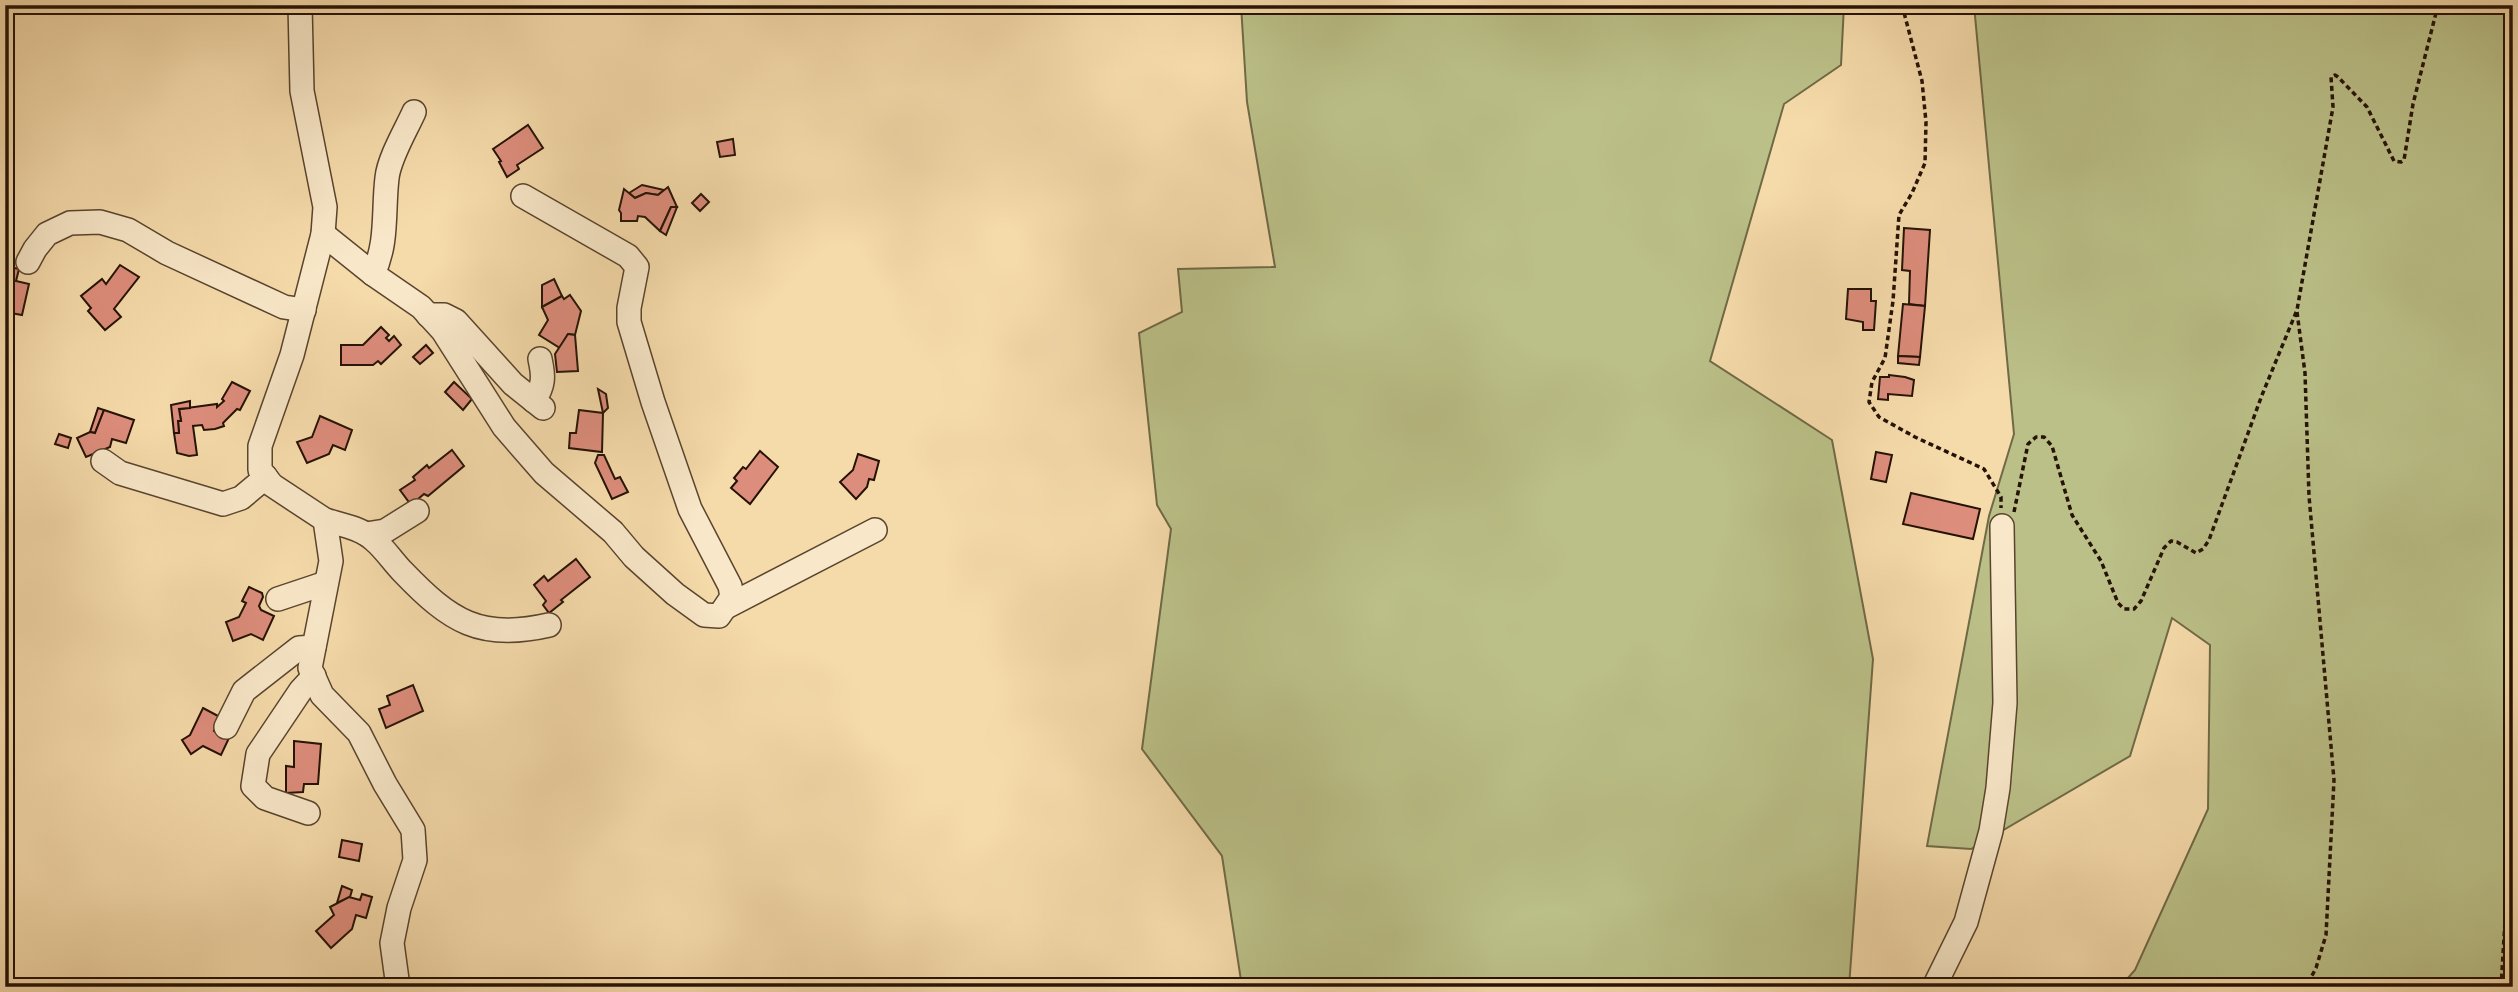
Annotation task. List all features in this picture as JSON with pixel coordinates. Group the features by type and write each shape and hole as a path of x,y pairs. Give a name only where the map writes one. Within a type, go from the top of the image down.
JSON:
{"street":[{"path":"300,5 302,91 325,206 323,234 292,355 260,446 260,470 272,485 325,520 356,528 374,539 402,572 439,606 460,620 487,631 532,629 549,625"},
{"path":"373,274 380,258 385,228 387,174 415,112"},
{"path":"323,234 428,314 443,331 504,427 544,473 614,532 634,558 676,594 704,615 719,616 732,597 730,586 690,509 629,322 631,292 637,267 628,256 523,196"},
{"path":"28,262 47,234 70,223 100,222 128,230 167,254 284,307 304,310"},
{"path":"428,314 444,314 456,321 513,384 539,405 544,378 540,359"},
{"path":"103,461 120,473 223,504 241,498 266,477"},
{"path":"366,534 385,531 417,512"},
{"path":"325,520 331,561 310,668 322,695 359,733 413,830 415,860 399,908 392,943 398,987"},
{"path":"728,606 875,530"},
{"path":"1934,987 1966,922 1990,831 1997,788 2005,703 2002,534"},
{"path":"278,599 326,583"},
{"path":"226,727 244,691 299,648 314,647"},
{"path":"308,813 265,797 253,786 258,754 314,676"}],"path":[{"path":"1902,5 1922,81 1926,122 1925,163 1899,215 1893,301 1885,358 1872,382 1869,402 1879,417 1984,469 2001,498 2002,534 2007,538 2028,444 2036,437 2044,437 2052,446 2072,515 2101,561 2118,603 2124,610 2134,609 2141,601 2164,548 2171,541 2196,554 2209,540 2262,395 2297,310 2333,107 2331,77 2338,76 2367,107 2393,160 2404,160 2413,104 2438,5"},
{"path":"2297,310 2305,373 2309,496 2334,780 2326,935 2316,968 2306,987"},
{"path":"2501,987 2513,791"}],"green space":[{"path":"1241,5 1844,5 1841,65 1784,104 1710,361 1832,440 1873,659 1849,987 1242,987 1222,856 1142,749 1171,529 1157,505 1139,333 1182,312 1178,269 1275,267 1247,102"},
{"path":"1974,5 2513,5 2513,987 2120,987 2135,970 2208,809 2210,645 2172,618 2130,756 1971,849 1927,846 1989,516 2014,434"}],"building":[{"path":"528,125 543,148 517,165 519,169 507,177 493,149"},
{"path":"733,139 735,155 720,157 717,142"},
{"path":"642,185 664,190 658,195 646,193 635,198 629,193"},
{"path":"668,187 677,207 671,207 660,231 645,217 638,216 637,221 621,221 619,210 624,189 635,198 646,193 658,195"},
{"path":"701,194 709,202 700,211 692,203"},
{"path":"671,207 677,207 666,235 660,231"},
{"path":"1904,228 1930,230 1925,306 1909,304 1910,271 1902,270"},
{"path":"120,265 139,277 114,309 121,317 105,330 88,311 91,308 81,296 102,279 106,284"},
{"path":"5,266 19,269 16,281 29,284 22,315 5,312"},
{"path":"554,279 562,296 542,307 542,285"},
{"path":"1848,289 1871,289 1871,301 1876,301 1874,330 1863,330 1863,322 1846,319"},
{"path":"570,295 581,311 575,335 568,334 560,348 539,335 548,320 542,307 562,296 564,299"},
{"path":"1903,304 1925,306 1920,357 1898,356"},
{"path":"381,327 389,335 386,338 389,341 394,336 401,345 381,364 378,361 373,365 341,365 341,345 363,345"},
{"path":"568,334 575,335 578,371 557,372 555,354"},
{"path":"426,345 433,353 420,364 413,357"},
{"path":"1898,356 1920,357 1919,365 1898,363"},
{"path":"1889,375 1914,380 1912,396 1888,394 1888,400 1878,399 1880,377"},
{"path":"232,382 250,391 240,410 237,409 223,423 224,426 204,430 202,425 193,426 197,455 177,453 174,433 179,433 179,409 217,404 217,407 224,401 222,399"},
{"path":"454,382 472,399 463,410 445,392"},
{"path":"598,389 606,394 608,408 603,413"},
{"path":"190,401 190,408 179,409 179,433 174,433 171,405"},
{"path":"98,408 104,410 95,433 90,432"},
{"path":"104,410 134,420 126,443 112,439 110,447 86,457 77,438 90,432 95,433"},
{"path":"579,410 603,413 602,452 569,448 570,433 576,433"},
{"path":"320,416 352,430 345,450 333,445 329,454 307,463 297,442 312,437"},
{"path":"59,434 71,438 68,448 55,444"},
{"path":"452,450 464,466 428,496 424,494 411,505 400,490 415,480 413,477 427,465 429,468"},
{"path":"760,451 778,467 750,504 731,488 737,481 734,478 743,467 746,469"},
{"path":"1876,452 1892,455 1886,482 1871,479"},
{"path":"858,454 879,461 874,480 869,479 867,487 856,499 840,482 853,470"},
{"path":"598,455 604,455 615,479 620,477 628,492 612,499 595,463"},
{"path":"1911,493 1980,509 1973,539 1903,524"},
{"path":"576,559 590,577 549,613 543,605 546,601 534,585 544,576 548,581"},
{"path":"249,587 262,593 259,606 261,610 274,616 263,640 251,634 233,641 226,622 239,617 246,603 242,601"},
{"path":"413,685 423,711 386,728 379,709 390,705 387,696"},
{"path":"203,708 220,717 214,731 229,738 221,755 203,746 191,754 182,740 190,735"},
{"path":"294,741 321,744 318,784 304,784 303,792 286,793 286,766 294,767"},
{"path":"342,840 362,844 359,861 339,857"},
{"path":"342,886 352,890 350,897 337,903"},
{"path":"362,894 372,897 366,918 356,915 352,929 331,948 316,931 334,915 330,907 349,897 360,900"}]}
